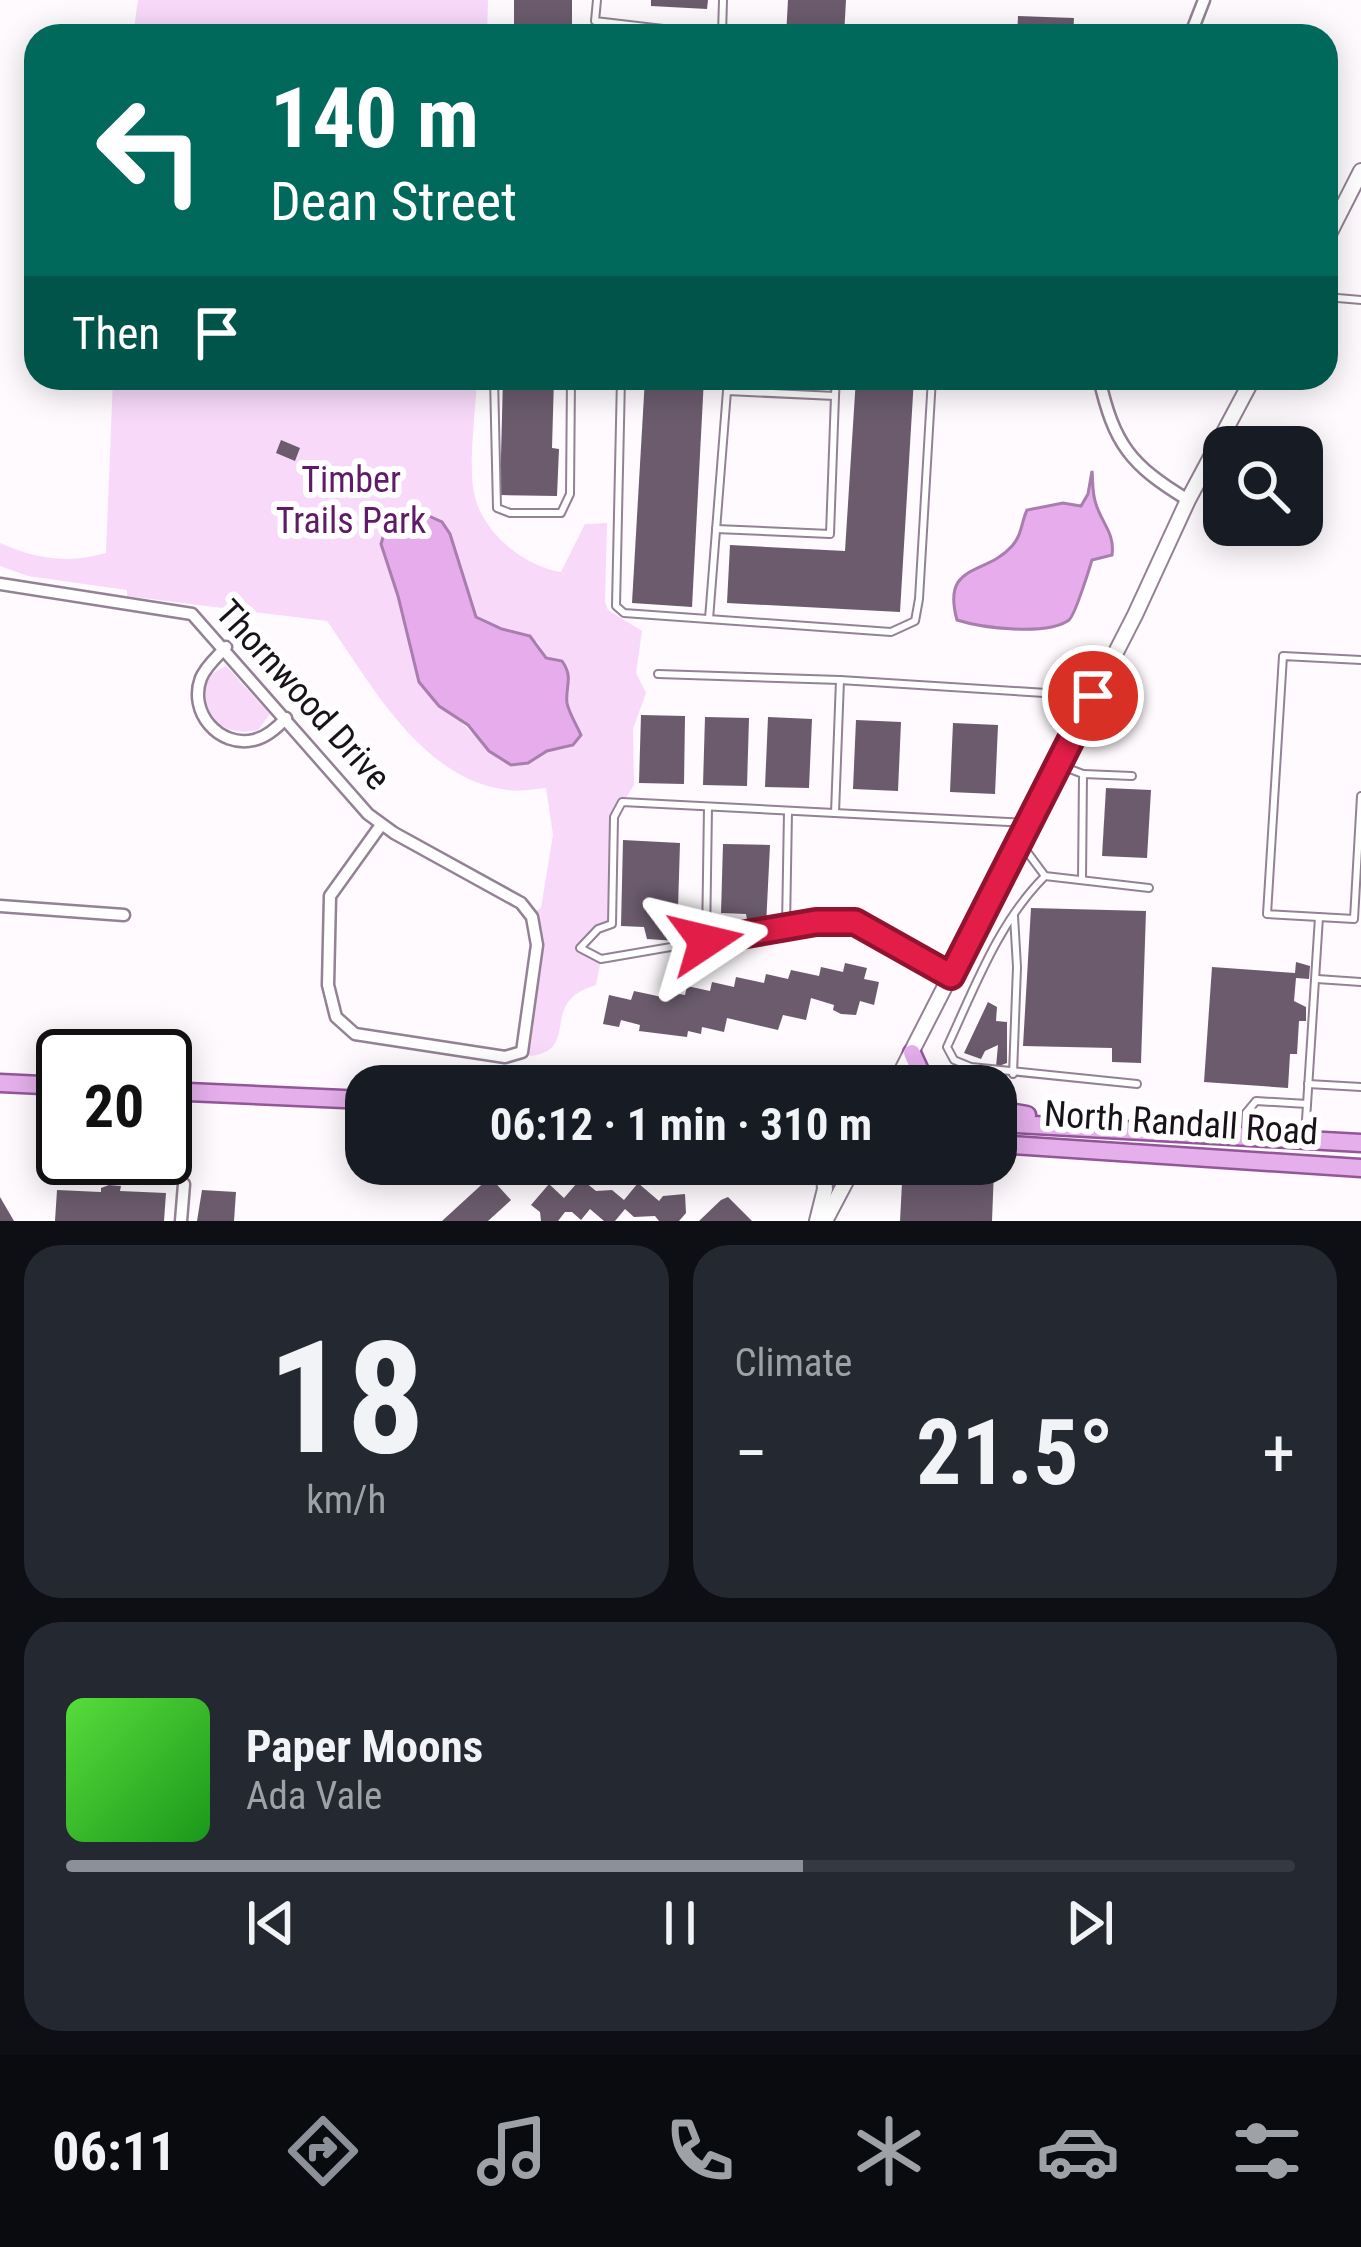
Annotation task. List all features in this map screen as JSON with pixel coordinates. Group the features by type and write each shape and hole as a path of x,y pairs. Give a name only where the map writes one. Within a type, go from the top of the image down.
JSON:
{"main road":[{"path":"912,1052 918,1065"},
{"path":"0,1083 36,1085"},
{"path":"192,1091 345,1099"},
{"path":"1017,1113 1099,1127"},
{"name":"North Randall Road","path":"1017,1125 1361,1143"},
{"name":"North Randall Road","path":"1017,1145 1361,1168"}],"street":[{"path":"1338,216 1361,171"},
{"path":"1103,390 1123,450 1157,482 1188,500"},
{"path":"905,1065 1246,390"},
{"name":"Thornwood Drive","path":"0,584 185,610 202,620 381,825 521,903 532,917 537,945 526,1044 514,1056 356,1034 336,1017 328,986 330,896 381,825"},
{"path":"226,647 207,667 199,686 199,706 208,724 225,737 245,741 265,736 286,718"},
{"path":"0,906 124,915"},
{"path":"181,1221 184,1185"},
{"path":"821,1221 825,1185"},
{"path":"821,1221 842,1185"}],"lane":[{"path":"597,0 595,22 615,24"},
{"path":"494,390 496,508 510,513 561,513 570,494 571,390"},
{"path":"620,390 614,601 624,613 891,632 915,621 931,390"},
{"path":"716,529 830,534 836,390"},
{"path":"709,619 727,391 836,396"},
{"path":"1361,660 1283,656 1267,914 1354,919 1361,796"},
{"path":"658,674 1093,696"},
{"path":"835,813 840,680"},
{"path":"1059,764 1083,774 1132,776"},
{"path":"1082,880 1083,774"},
{"path":"951,976 855,922 786,927 601,959 580,948 598,929 613,924 614,817 622,802 1029,823"},
{"path":"706,941 708,807"},
{"path":"786,927 788,811"},
{"path":"1019,842 1045,875 1149,888"},
{"path":"975,1065 954,1060 946,1047 1014,912 1045,875"},
{"path":"1013,1065 1014,912"},
{"path":"1305,1140 1319,917"},
{"path":"1315,979 1361,982"},
{"path":"1017,1074 1136,1084"},
{"path":"1308,1084 1361,1087"},
{"path":"1245,1137 1246,1113 1256,1101 1307,1104"}],"green space":[{"path":"138,0 488,0 487,24 135,24"},
{"name":"Timber Trails Park","path":"113,390 476,390 472,481 479,508 495,534 519,555 561,572 585,524 607,523 605,602 608,610 642,631 636,673 646,693 633,729 634,785 614,817 612,924 598,929 581,947 601,959 596,985 568,1002 558,1035 546,1052 531,1056 522,1052 537,945 530,914 541,908 553,835 546,788 508,790 477,782 425,749 381,700 327,621 127,596 127,590 28,576 0,566 0,543 52,558 106,553","holes":["476,617 538,642 546,659 562,661 566,667 569,707 580,735 563,749 547,751 528,763 500,760 419,682"]},
{"path":"226,666 270,714 258,730 233,730 209,711 209,675"}],"shaded area":[{"path":"1092,471 1095,500 1110,534 1112,555 1092,560 1069,620 1030,629 957,620 955,588 961,579 1012,546 1027,510 1063,503 1081,506"},
{"path":"420,512 442,522 450,534 476,617 530,636 546,658 562,661 566,667 567,703 581,735 573,745 511,765 489,751 468,725 439,706 419,682 381,544 392,522"}],"building":[{"path":"514,0 572,0 572,24 514,24"},
{"path":"651,0 708,0 707,9 651,6"},
{"path":"788,0 846,0 845,24 787,24"},
{"path":"1018,16 1074,18 1074,24 1018,24"},
{"path":"503,390 554,390 557,496 500,495"},
{"path":"644,390 703,390 692,607 632,603"},
{"path":"855,390 913,390 900,612 727,603 730,545 845,551"},
{"path":"281,440 300,448 295,461 276,453"},
{"path":"641,715 685,716 684,784 639,783"},
{"path":"705,717 749,718 747,786 703,785"},
{"path":"768,717 812,719 809,788 765,787"},
{"path":"856,720 901,722 898,791 853,789"},
{"path":"953,723 998,725 995,794 950,792"},
{"path":"1106,788 1151,790 1147,858 1102,856"},
{"path":"623,840 680,843 677,941 647,939 644,927 621,926"},
{"path":"723,844 770,845 766,926 748,925 746,914 721,913"},
{"path":"1031,908 1146,911 1141,1063 1112,1062 1112,1048 1023,1046"},
{"path":"1296,962 1310,966 1309,979 1296,978 1294,1001 1306,1007 1306,1021 1299,1021 1297,1054 1290,1054 1288,1088 1204,1082 1212,967 1295,973"},
{"path":"845,963 867,968 864,979 879,982 874,1005 860,1001 856,1015 841,1014 833,1010 834,1005 811,998 806,1020 783,1015 778,1030 727,1018 724,1032 702,1027 701,1034 688,1031 687,1037 639,1031 640,1025 621,1020 619,1027 603,1024 609,995 631,1000 634,991 662,997 663,991 685,995 687,986 710,991 712,982 734,987 736,977 764,983 766,974 788,979 791,970 819,976 821,967 843,972"},
{"path":"988,1002 997,1007 996,1021 1007,1022 1007,1063 996,1065 998,1045 985,1051 981,1059 964,1053"},
{"path":"109,1185 121,1186 120,1191 166,1193 164,1221 55,1221 57,1190 101,1192"},
{"path":"481,1185 497,1185 511,1200 488,1221 442,1221"},
{"path":"548,1185 564,1198 575,1185 589,1185 596,1191 612,1190 624,1200 640,1185 659,1201 663,1196 685,1194 686,1213 679,1221 659,1221 655,1216 634,1217 625,1209 615,1221 604,1221 590,1209 581,1220 565,1212 558,1221 541,1221 540,1212 531,1205"},
{"path":"902,1185 993,1185 992,1221 900,1221"},
{"path":"202,1190 236,1192 234,1221 197,1221"},
{"path":"0,1197 14,1221 0,1221"},
{"path":"728,1197 752,1221 699,1221 721,1200"}],"route":[{"path":"706,941 816,922 855,922 951,976 1093,696"}]}
